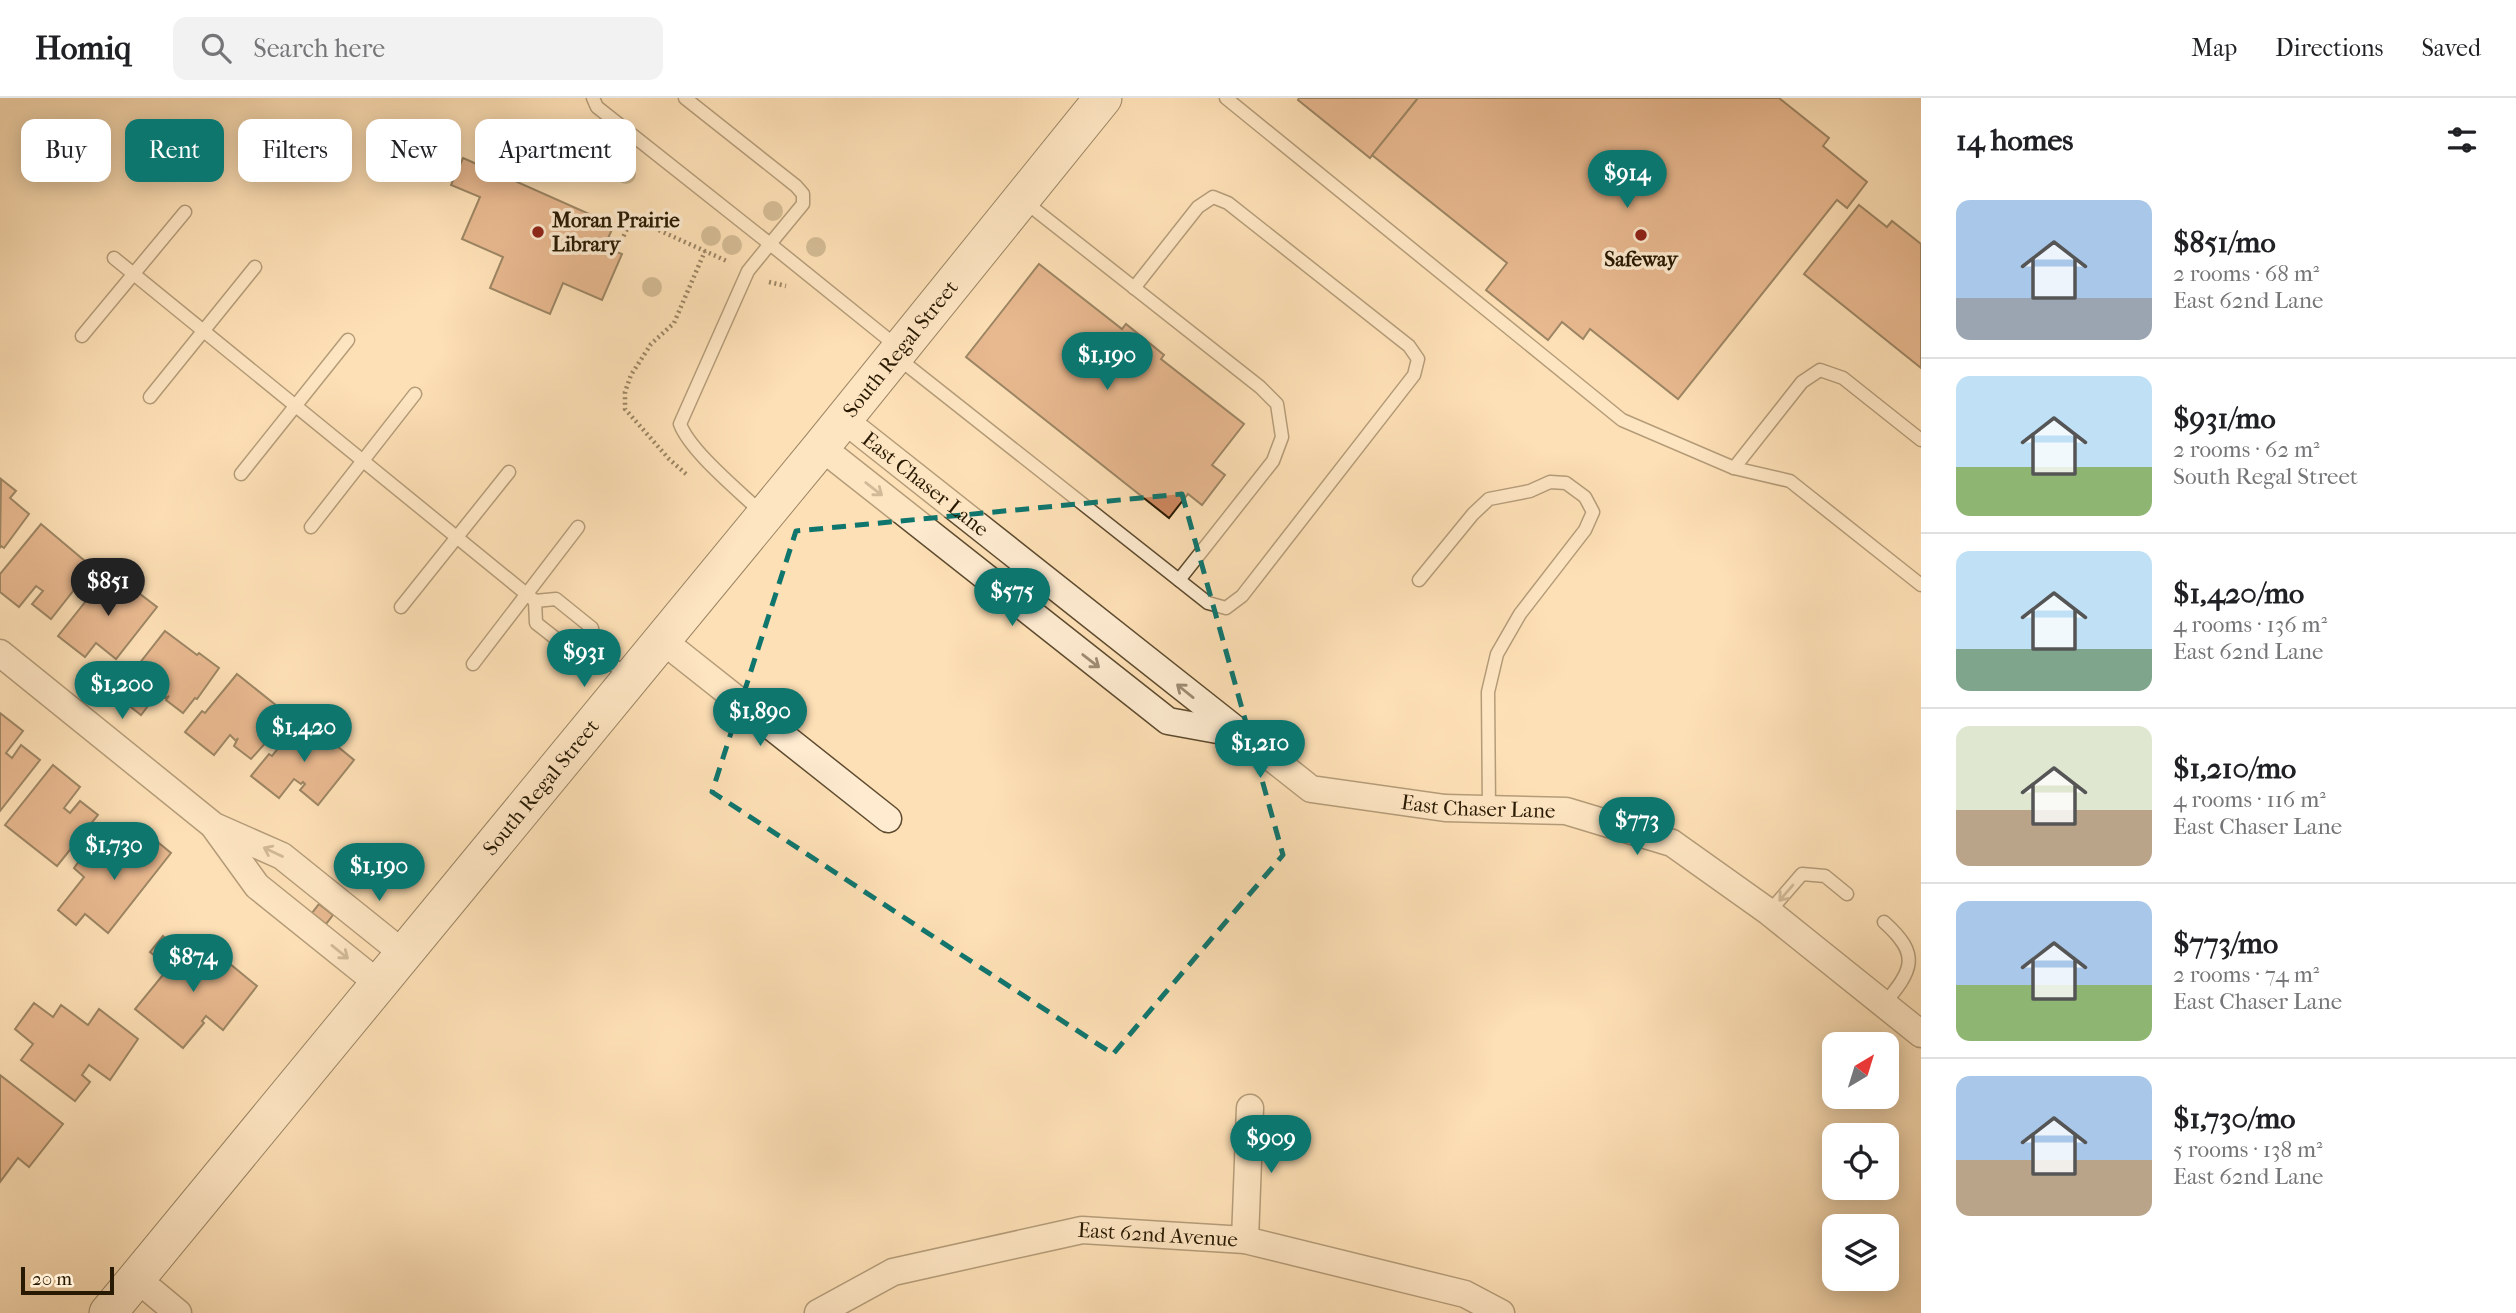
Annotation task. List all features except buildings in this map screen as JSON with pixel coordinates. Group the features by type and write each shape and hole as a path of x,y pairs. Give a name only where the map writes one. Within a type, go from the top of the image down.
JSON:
{"street":[{"name":"South Regal Street","path":"108,1313 832,433 1102,98"},
{"name":"East Chaser Lane","path":"832,433 1168,721 1238,733"},
{"name":"East Chaser Lane","path":"832,433 1311,789 1446,808 1566,811 1672,843 1769,912 1921,1034"},
{"path":"662,640 888,819"},
{"path":"0,653 214,826 282,856 404,954"},
{"path":"214,826 257,886 379,984"},
{"path":"1245,1240 1250,1108"},
{"name":"East 62nd Avenue","path":"818,1313 893,1272 1082,1230 1245,1240 1465,1294 1501,1313"},
{"path":"136,1278 178,1313"}],"lane":[{"path":"593,98 597,107 770,244 897,352 1179,580 1208,603 1226,608 1242,596 1413,375 1418,359 1409,346 1292,253 1228,203 1213,197 1198,207 1134,288"},
{"path":"685,98 803,194 803,204 748,271 680,424 684,436 698,452 764,515"},
{"path":"1226,98 1622,420 1734,468 1790,481 1921,585"},
{"path":"1021,199 1260,387 1277,404 1282,437 1273,461 1179,580"},
{"path":"82,336 185,212"},
{"path":"114,258 531,598 556,600 592,628 595,650 629,679"},
{"path":"150,397 256,267"},
{"path":"241,474 348,340"},
{"path":"1734,468 1802,382 1820,370 1843,378 1921,440"},
{"path":"311,527 415,394"},
{"path":"401,607 509,472"},
{"path":"1419,580 1473,514 1489,499 1530,491 1550,482 1566,483 1585,497 1593,512 1585,530 1520,614 1497,654 1488,692 1489,811"},
{"path":"474,664 531,598 579,527"},
{"path":"531,598 536,623 573,652 595,650"},
{"path":"1769,912 1802,874 1825,876 1847,894"},
{"path":"1883,1004 1904,980 1910,969 1911,958 1907,943 1884,922"}],"path":[{"path":"608,239 620,244 632,218 730,262"},
{"path":"688,475 669,459 625,409 625,392 631,375 651,344 674,323 705,251"}],"highlighted area":[{"path":"1182,494 1283,855 1113,1054 712,792 796,531"}],"place":[{"name":"Moran Prairie Library","path":"538,232"},
{"name":"Safeway","path":"1641,235"}]}
